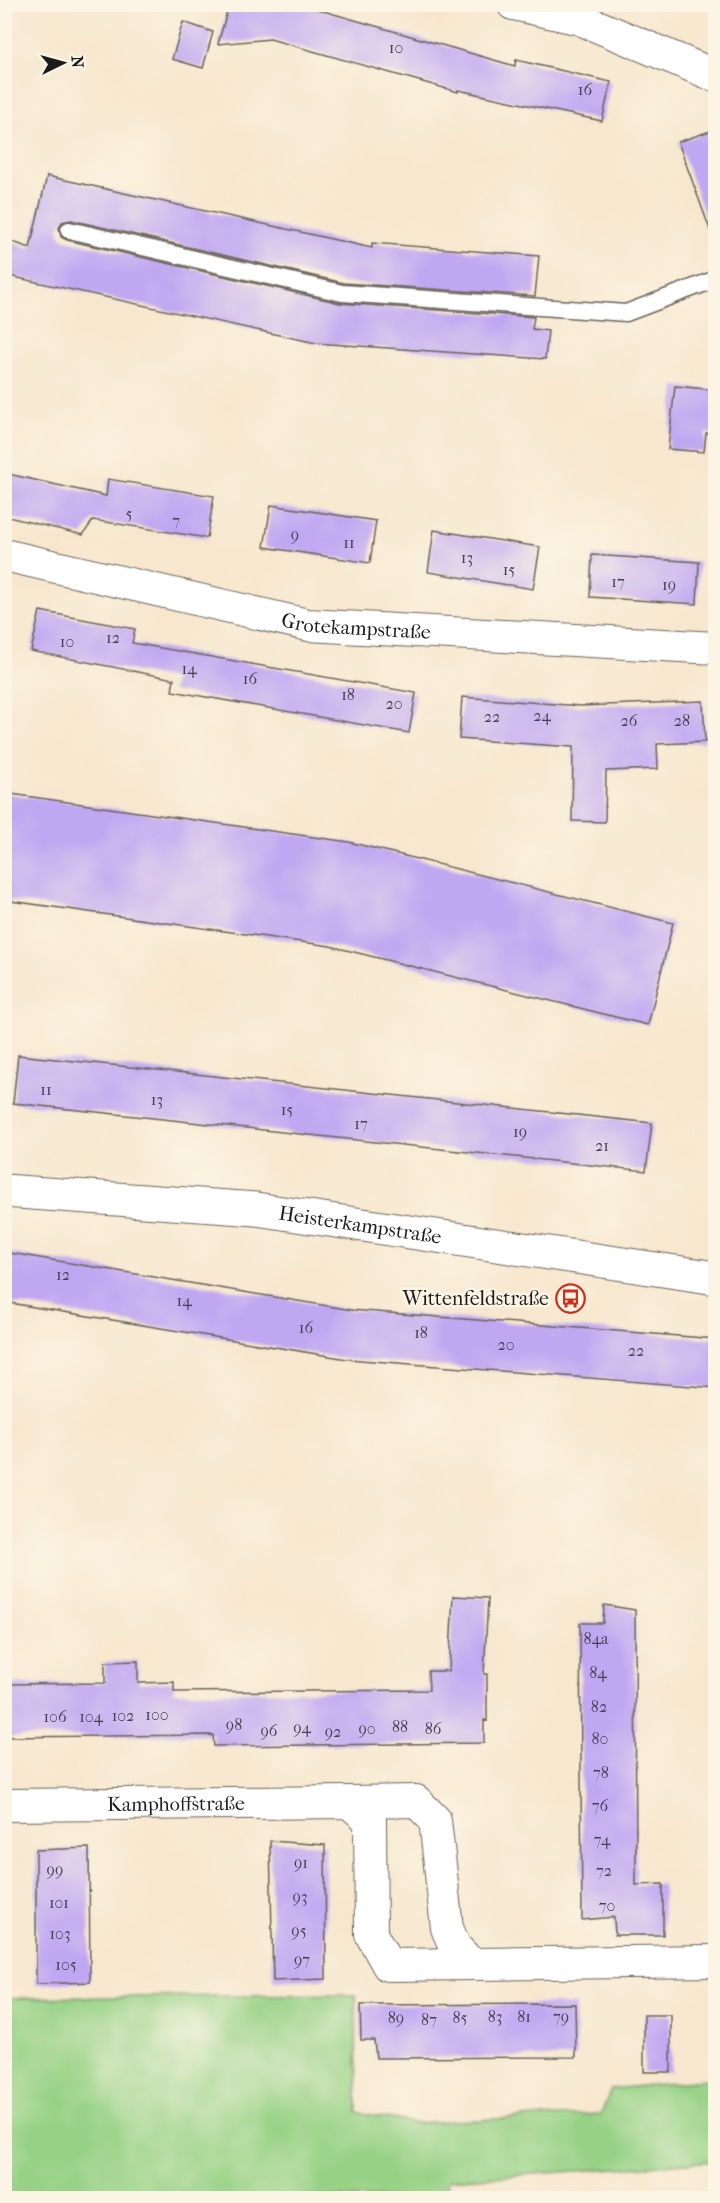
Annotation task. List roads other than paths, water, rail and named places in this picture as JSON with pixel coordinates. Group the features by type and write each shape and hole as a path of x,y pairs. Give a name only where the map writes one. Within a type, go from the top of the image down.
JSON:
{"street":[{"path":"513,4 580,19 716,76"},
{"name":"Grotekampstraße","path":"4,555 308,625 716,648"},
{"name":"Heisterkampstraße","path":"4,1191 256,1209 716,1278"},
{"name":"Kamphoffstraße","path":"4,1805 416,1801 435,1820 447,1928 456,1947 471,1964"},
{"path":"349,1802 370,1820 371,1934 388,1965 716,1961"}],"lane":[{"path":"69,230 342,293 626,313 716,279"}],"place":[{"name":"Wittenfeldstraße","path":"570,1298"}]}
